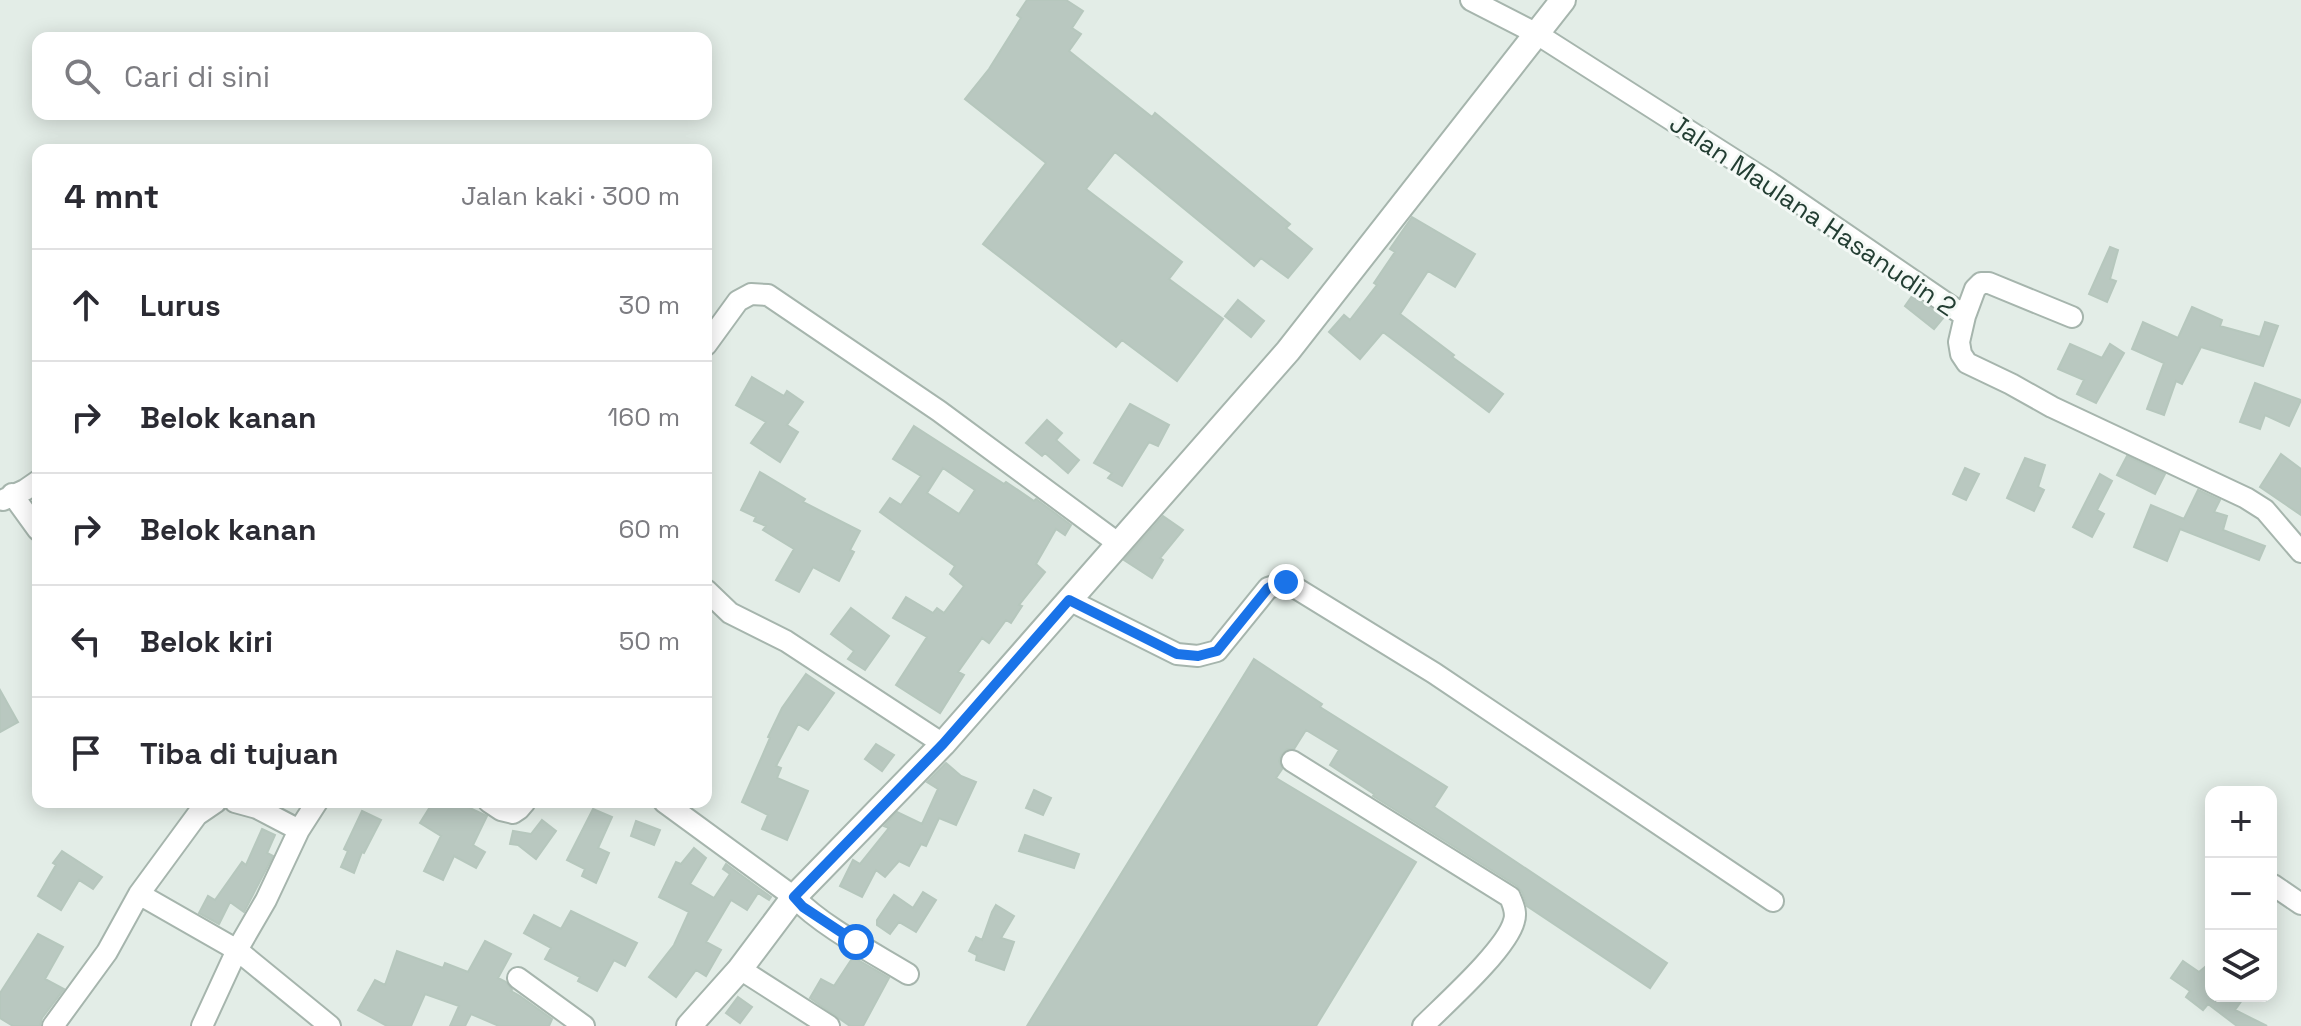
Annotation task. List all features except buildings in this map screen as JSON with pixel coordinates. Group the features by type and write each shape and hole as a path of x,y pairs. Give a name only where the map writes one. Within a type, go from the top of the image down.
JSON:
{"street":[{"name":"Jalan Maulana Hasanudin 2","path":"1471,0 1537,34 1769,182 1965,316 1959,342 1961,354 1967,363 2052,407 2246,498 2265,510 2301,552"},
{"path":"689,1026 740,969 794,897 943,744 1288,351 1563,0"},
{"path":"1965,316 1975,289 1981,283 1989,283 2072,317"},
{"path":"712,337 738,301 751,294 768,295 939,411 1119,544"},
{"path":"32,485 6,498 32,524"},
{"path":"1069,600 1177,654 1198,656 1217,651 1268,588 1286,582 1434,673 1773,901"},
{"path":"712,596 730,613 786,641 943,744"},
{"path":"1292,761 1510,897 1515,919 1510,931 1481,968 1423,1026"},
{"path":"53,1026 107,952 139,894 197,815 207,808"},
{"path":"257,808 299,830"},
{"path":"202,1026 237,950 313,808"},
{"path":"498,808 513,813 520,808"},
{"path":"672,808 794,897 803,907 908,974"},
{"path":"2277,888 2301,904"},
{"path":"139,894 237,950 324,1024"},
{"path":"740,969 829,1026"},
{"path":"518,978 584,1026"}],"route":[{"path":"856,942 803,907 794,897 943,744 1069,600 1177,654 1198,656 1217,651 1268,588 1286,582"}]}
